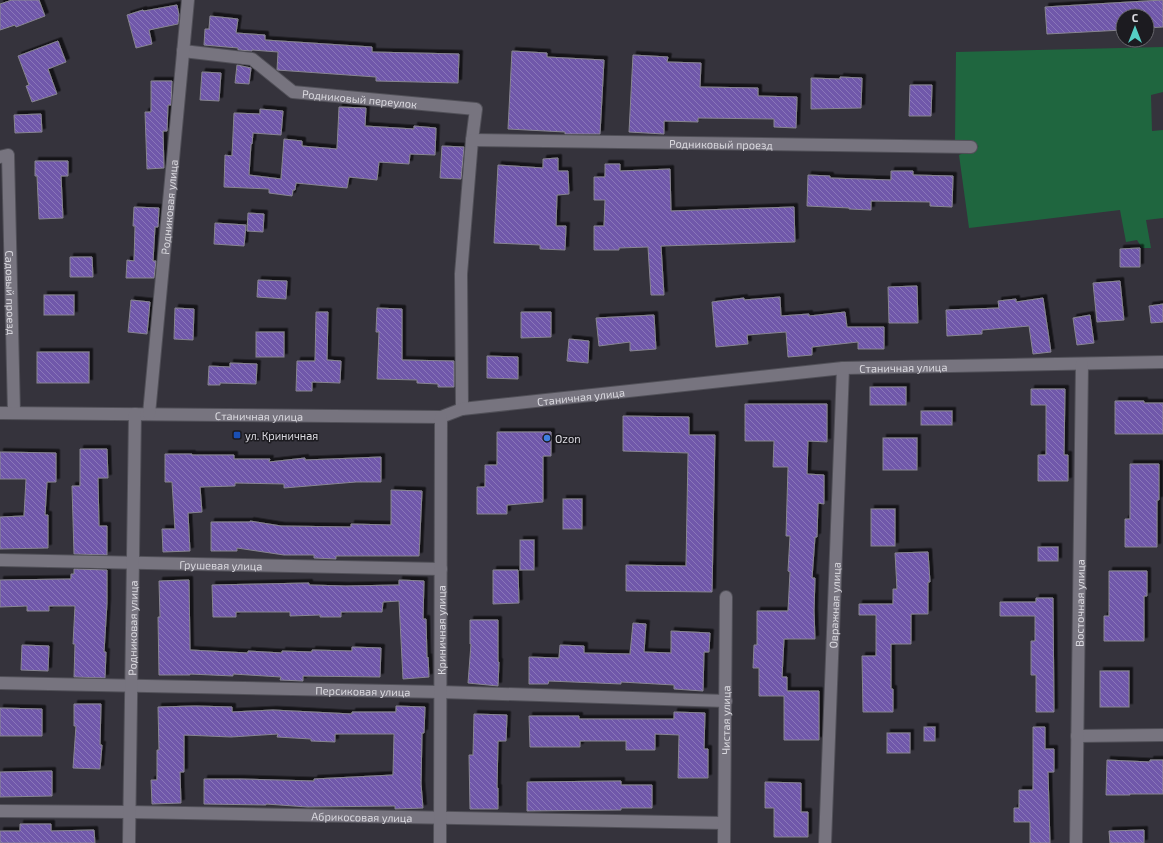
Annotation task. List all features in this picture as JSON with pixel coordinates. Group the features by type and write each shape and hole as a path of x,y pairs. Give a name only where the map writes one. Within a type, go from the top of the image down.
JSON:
{"street":[{"name":"Родниковая улица","path":"149,414 188,0"},
{"name":"Родниковый переулок","path":"183,51 252,59 293,92 476,109 472,140"},
{"name":"Родниковый проезд","path":"472,140 971,147"},
{"path":"462,409 461,274 472,140"},
{"name":"Садовый проезд","path":"0,157 8,155 14,413"},
{"name":"Станичная улица","path":"0,413 441,417 462,409 843,368 1163,362"},
{"name":"Восточная улица","path":"1076,843 1082,364"},
{"name":"Овражная улица","path":"825,843 843,368"},
{"name":"Родниковая улица","path":"129,843 135,414"},
{"name":"Криничная улица","path":"440,843 441,417"},
{"name":"Грушевая улица","path":"0,560 441,569"},
{"name":"Чистая улица","path":"724,843 726,597"},
{"name":"Персиковая улица","path":"0,683 441,692 726,701"},
{"path":"1077,736 1163,734"},
{"name":"Абрикосовая улица","path":"0,811 724,823"}],"green space":[{"path":"1163,47 1163,92 1151,95 1152,131 1163,130 1163,218 1146,220 1151,248 1142,248 1137,240 1126,242 1120,210 969,228 959,155 979,146 955,142 956,52"}],"building":[{"path":"12,0 39,0 45,16 16,27 15,25 0,30 0,4"},
{"path":"1163,0 1163,27 1155,28 1155,8 1115,8 1115,30 1047,34 1045,7"},
{"path":"177,5 179,15 178,24 149,30 152,44 136,48 127,15 143,10"},
{"path":"210,16 238,19 236,33 265,35 265,40 372,47 372,52 459,54 458,83 376,81 376,77 277,70 278,52 238,50 238,48 204,45 205,29 209,29"},
{"path":"58,41 66,62 48,69 57,94 32,102 26,86 29,85 18,56"},
{"path":"512,51 547,53 547,57 604,60 600,134 565,134 565,132 508,129"},
{"path":"633,55 668,57 667,62 701,63 700,87 758,88 758,96 797,97 796,128 774,127 774,119 698,118 698,122 664,121 664,134 629,132"},
{"path":"237,65 251,68 249,84 235,83"},
{"path":"202,72 221,73 219,101 200,100"},
{"path":"840,77 862,78 861,108 811,109 811,78 840,79"},
{"path":"151,81 172,81 171,105 168,105 167,131 163,131 164,168 147,169 145,112 151,112"},
{"path":"910,85 932,85 931,116 909,116"},
{"path":"339,107 366,108 365,126 414,129 414,126 436,128 435,155 410,154 409,164 379,162 377,180 349,177 347,188 296,183 292,196 269,193 269,189 224,187 225,155 232,156 234,113 260,114 260,109 283,111 281,135 253,133 249,175 281,179 284,139 302,141 302,146 337,149"},
{"path":"41,114 42,132 15,133 14,115"},
{"path":"442,146 464,147 461,179 440,178"},
{"path":"558,158 558,171 568,171 569,194 557,195 556,226 566,226 565,250 540,249 540,245 494,243 498,165 543,168 543,159"},
{"path":"35,161 68,161 68,176 61,176 63,218 39,219"},
{"path":"605,164 620,164 620,171 670,169 671,211 794,207 795,242 661,246 664,295 651,295 648,247 619,248 619,250 594,250 594,226 604,226 605,200 594,200 594,177 605,177"},
{"path":"891,171 913,171 913,175 953,176 952,207 930,206 930,202 871,201 871,210 807,206 808,175 830,176 830,178 891,180"},
{"path":"134,207 159,208 158,227 155,227 153,261 156,261 154,278 126,278 127,260 134,261"},
{"path":"248,213 264,214 263,232 247,231"},
{"path":"215,223 246,225 244,246 214,244"},
{"path":"1140,248 1140,267 1120,267 1120,249"},
{"path":"70,257 92,257 93,277 70,277"},
{"path":"258,280 287,281 286,299 257,297"},
{"path":"1120,281 1124,320 1097,322 1093,283"},
{"path":"917,286 918,323 889,323 888,287"},
{"path":"44,295 74,295 74,315 44,315"},
{"path":"780,297 781,316 809,314 809,316 845,312 847,327 884,327 884,349 858,349 858,342 812,347 812,355 788,357 786,332 747,335 748,344 716,347 712,302 744,298 744,300"},
{"path":"1043,298 1051,352 1033,354 1029,326 982,330 982,334 947,336 946,310 999,308 998,301 1016,299 1016,302"},
{"path":"131,300 150,302 147,334 128,332"},
{"path":"1163,304 1163,322 1151,323 1149,306"},
{"path":"175,308 194,309 193,340 174,339"},
{"path":"377,308 402,309 402,360 454,361 454,387 438,387 438,384 417,383 417,380 377,379 379,332 376,332"},
{"path":"316,312 328,312 327,360 341,361 340,383 312,382 312,391 296,391 297,361 315,361"},
{"path":"521,312 551,312 551,337 521,338"},
{"path":"654,315 656,349 630,351 630,342 599,346 596,318"},
{"path":"1090,315 1094,343 1077,345 1073,318"},
{"path":"256,332 284,332 284,357 256,357"},
{"path":"569,339 589,341 588,363 567,361"},
{"path":"37,352 89,352 89,383 37,383"},
{"path":"487,356 518,357 518,379 487,378"},
{"path":"230,363 257,364 256,384 220,383 220,385 208,385 209,366 230,367"},
{"path":"870,387 906,387 906,405 870,405"},
{"path":"1031,389 1065,389 1064,455 1068,455 1068,481 1038,481 1038,455 1046,455 1046,405 1031,405"},
{"path":"1115,401 1144,401 1144,403 1163,403 1163,434 1115,434"},
{"path":"745,404 827,404 827,442 808,441 807,474 824,475 824,504 818,503 817,537 815,537 812,578 815,578 815,639 784,639 782,677 787,677 787,691 819,691 819,740 784,740 784,696 759,696 759,668 753,668 754,645 757,645 757,611 788,611 790,536 786,536 788,467 773,467 774,441 745,441"},
{"path":"921,411 952,411 952,425 921,425"},
{"path":"623,416 689,417 689,435 715,435 712,592 626,591 626,565 686,566 688,453 623,451"},
{"path":"497,432 551,432 551,456 543,456 543,502 507,505 507,514 477,514 477,487 485,487 485,465 497,465"},
{"path":"883,438 917,438 917,470 883,470"},
{"path":"80,449 107,449 108,478 98,478 99,526 107,526 107,555 74,554 72,486 80,486"},
{"path":"0,452 56,453 56,482 47,482 45,515 48,515 48,548 0,549 0,517 24,516 26,479 0,479"},
{"path":"165,454 234,455 234,459 270,459 269,462 305,458 305,460 381,457 381,482 356,482 284,488 284,484 235,483 235,486 200,487 202,512 188,513 190,551 163,552 162,529 175,529 172,482 165,482"},
{"path":"1130,464 1159,464 1157,547 1125,547 1125,519 1130,519"},
{"path":"391,490 422,491 419,556 336,556 336,559 314,558 314,555 284,555 237,548 237,551 211,551 211,522 250,521 281,526 351,527 351,524 391,525"},
{"path":"563,499 582,499 582,529 563,529"},
{"path":"871,509 895,509 895,546 871,546"},
{"path":"520,540 534,540 534,570 520,570"},
{"path":"1038,547 1058,547 1058,561 1038,561"},
{"path":"928,552 930,582 928,582 928,614 911,614 911,644 891,644 891,689 893,689 893,712 863,712 862,656 876,656 876,615 859,615 859,604 893,604 893,589 897,589 895,553"},
{"path":"74,569 107,570 107,603 104,652 106,652 105,678 74,677 75,644 73,644 75,606 49,606 49,611 27,611 27,606 0,607 0,580 71,579 71,574 74,574"},
{"path":"493,570 518,570 519,603 493,604"},
{"path":"1109,571 1147,571 1147,596 1144,596 1144,641 1104,641 1104,616 1109,616"},
{"path":"189,580 190,650 282,653 282,651 312,652 312,650 352,651 352,647 381,648 380,677 303,676 303,681 280,680 281,677 233,674 233,676 190,674 159,675 159,581"},
{"path":"399,580 424,581 423,619 426,619 429,677 403,679 399,601 383,602 382,612 341,612 341,617 320,617 320,615 290,616 290,612 236,612 236,617 213,617 212,585 309,583 309,585 346,586 399,585"},
{"path":"1036,598 1053,598 1054,712 1036,712 1036,675 1031,675 1031,641 1035,641 1035,616 1000,616 1000,602 1036,602"},
{"path":"470,620 498,620 498,686 468,683 471,644"},
{"path":"633,623 646,624 644,652 671,653 671,631 710,633 709,652 704,652 703,691 674,689 674,685 621,682 621,684 549,681 548,684 529,684 529,657 559,658 560,645 584,646 584,653 630,654"},
{"path":"22,645 49,646 48,671 21,670"},
{"path":"1100,671 1129,671 1129,707 1100,707"},
{"path":"74,704 101,704 100,745 102,745 100,769 73,768 76,726 74,726"},
{"path":"396,706 425,707 424,733 422,733 421,784 423,808 395,809 395,806 308,807 266,804 204,804 204,779 314,781 314,779 393,775 394,734 335,734 335,742 277,737 278,734 231,737 184,735 184,772 180,772 181,803 152,804 151,780 157,780 157,750 159,750 158,707 232,707 232,712 273,710 352,714 352,712 396,712"},
{"path":"0,708 42,709 42,736 0,736"},
{"path":"674,712 705,713 704,749 708,749 708,778 678,778 679,735 655,734 655,750 626,750 626,741 580,741 580,747 530,747 529,716 579,716 579,719 674,719"},
{"path":"474,714 507,715 506,741 498,741 498,809 470,809 469,755 473,755"},
{"path":"924,727 935,727 935,741 924,741"},
{"path":"1033,727 1045,727 1045,749 1054,749 1054,772 1048,772 1050,843 1030,843 1030,822 1014,822 1014,808 1019,808 1019,790 1033,790"},
{"path":"887,733 910,733 910,753 887,753"},
{"path":"1107,760 1150,762 1150,760 1163,760 1163,794 1106,795"},
{"path":"52,771 52,796 0,797 0,772"},
{"path":"621,781 621,785 652,785 652,808 621,808 621,810 527,811 527,782"},
{"path":"765,782 801,783 801,812 808,812 808,837 774,837 774,808 765,808"},
{"path":"20,824 51,824 51,831 94,830 95,843 0,843 0,831 20,831"},
{"path":"1144,830 1144,843 1110,843 1109,831"}],"place":[{"name":"ул. Криничная","path":"237,435"},
{"name":"Ozon","path":"547,438"}]}
